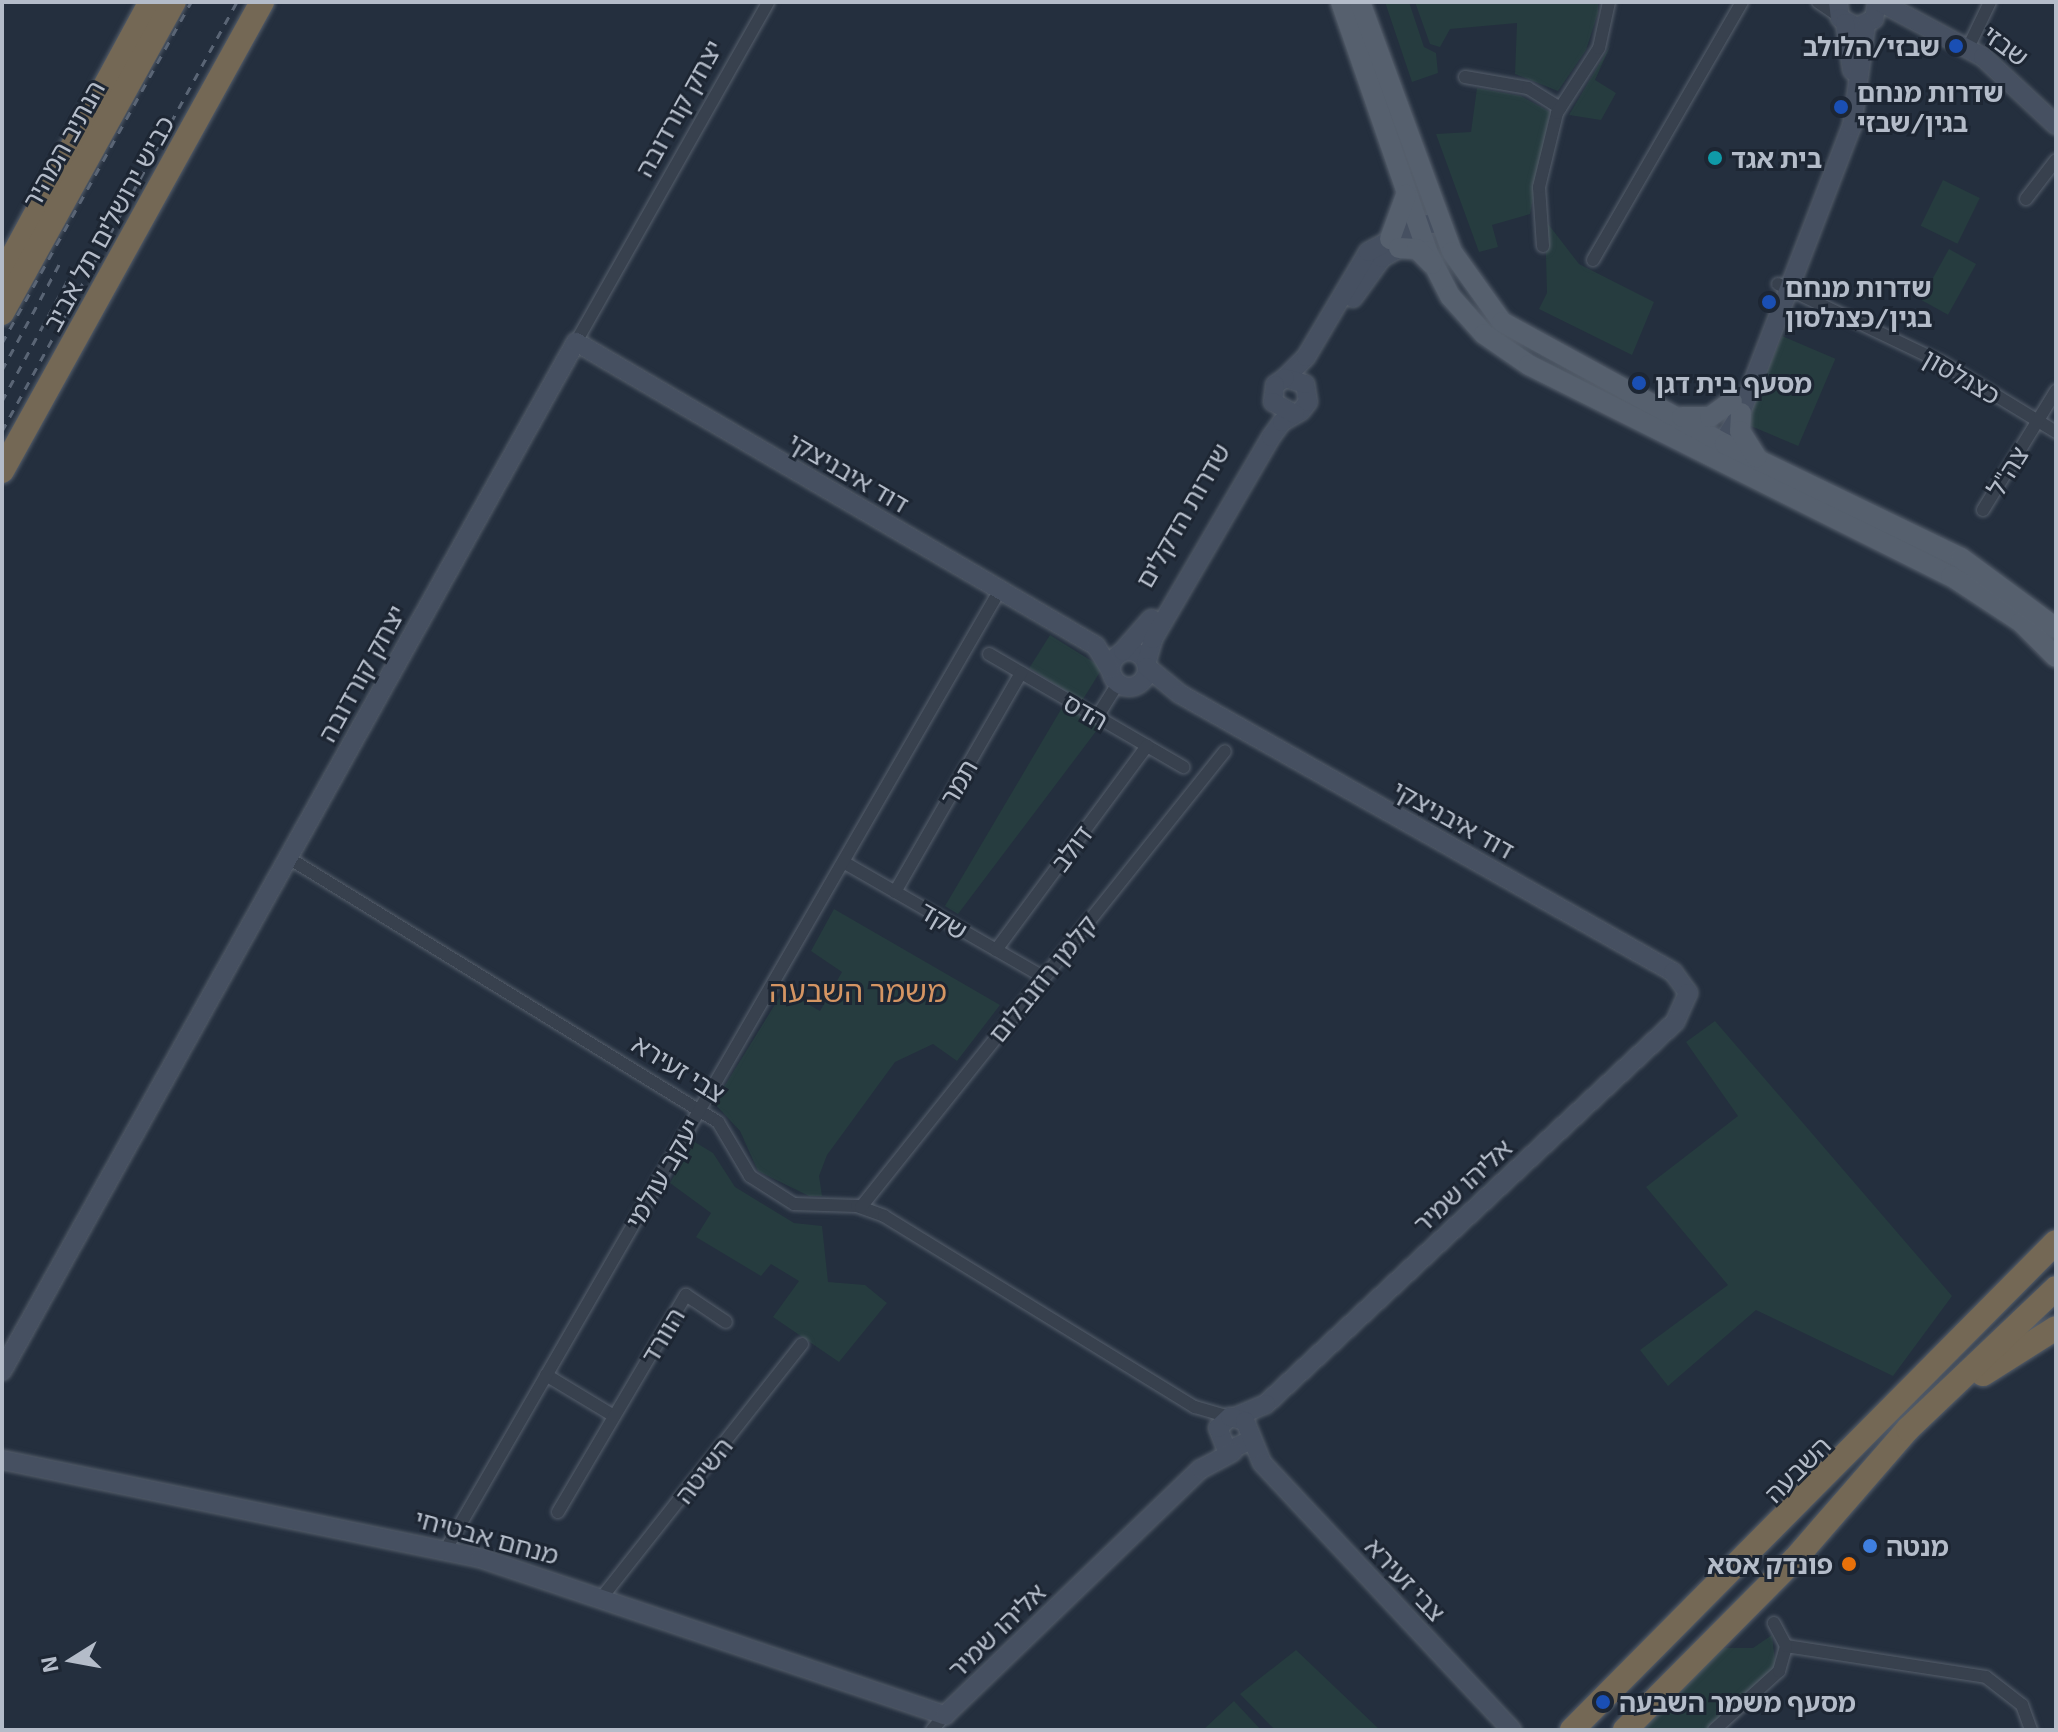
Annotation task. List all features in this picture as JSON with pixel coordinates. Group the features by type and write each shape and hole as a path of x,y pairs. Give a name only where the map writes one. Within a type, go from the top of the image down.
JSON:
{"highway":[{"name":"הנתיב המהיר","path":"2,313 174,2"},
{"name":"כביש ירושלים תל אביב","path":"2,471 262,2"},
{"path":"2,276 148,7"},
{"name":"השבעה","path":"1572,1730 2056,1242"},
{"path":"1625,1730 1854,1491 1908,1429 2056,1288"},
{"path":"1854,1491 1987,1371 2056,1328"}],"main road":[{"path":"1341,2 1407,191 1426,228 1502,322 1678,417 1718,445 1979,592 2056,657"},
{"path":"1360,2 1435,267"},
{"path":"1407,191 1395,244 1417,249 1435,267 1465,315 1507,353 1718,445 1756,457 1961,558 2056,628"},
{"path":"1678,417 1710,417 1736,407 1740,431 1756,457"}],"street":[{"name":"יצחק קורדובה","path":"2,1371 768,2"},
{"path":"1543,246 1539,187 1560,108 1599,48 1609,2"},
{"path":"1593,260 1742,2"},
{"path":"1818,2 1867,24 1916,18"},
{"path":"1718,445 1858,110 1867,24 1878,2"},
{"name":"שבזי","path":"1878,2 1916,18 2005,73 2056,125"},
{"path":"1968,48 1990,2"},
{"path":"1784,286 1847,107 1852,66 1841,14"},
{"path":"1465,77 1528,88 1560,108"},
{"path":"2026,199 2056,160"},
{"path":"1395,244 1361,283 1308,390 1308,402 1295,414 1280,411 1272,396 1306,357 1359,261 1426,228"},
{"name":"כצנלסון","path":"1784,286 2056,432"},
{"name":"דוד איבניצקי","path":"576,342 1096,646 1137,653 1146,666 1180,694 1673,972 1688,1000"},
{"path":"1285,378 1308,390"},
{"name":"צה\"ל","path":"1983,510 2056,391"},
{"name":"שדרות הדקלים","path":"1272,396 1245,458 1142,634 1122,652 1122,679 1146,666 1153,639 1271,437 1295,414"},
{"name":"יעקב עולמי","path":"446,1549 1000,590"},
{"name":"דוד איבניצקי","path":"1096,646 1122,679 1180,694"},
{"name":"הדס","path":"989,654 1183,767"},
{"name":"תמר","path":"895,892 1021,673"},
{"path":"1097,717 1122,679"},
{"name":"דולב","path":"996,950 1147,746"},
{"name":"קלמן רוזנבלום","path":"861,1207 1225,751"},
{"name":"צבי זעירא","path":"287,857 699,1109 727,1131 750,1176 794,1204 861,1207 1195,1407 1233,1417"},
{"name":"שקד","path":"845,863 1043,977"},
{"name":"אליהו שמיר","path":"932,1730 1201,1469 1243,1445 1266,1404 1675,1022 1688,1000"},
{"name":"הוורד","path":"558,1512 686,1295 726,1322"},
{"name":"השיטה","path":"603,1596 802,1344"},
{"path":"546,1375 614,1416"},
{"name":"אליהו שמיר","path":"1201,1469 1216,1436 1233,1417 1266,1404"},
{"name":"צבי זעירא","path":"1195,1407 1216,1436"},
{"path":"1233,1417 1243,1445"},
{"path":"1216,1436 1243,1445"},
{"name":"צבי זעירא","path":"1243,1445 1512,1730"},
{"name":"מנחם אבטיחי","path":"2,1460 446,1549 603,1596 945,1715"},
{"path":"1714,1730 1760,1693 1779,1671 1786,1646 1774,1623"},
{"path":"1786,1646 1986,1677 2022,1705 2031,1730"}],"green space":[{"path":"1385,2 1409,2 1424,47 1436,53 1438,73 1412,82"},
{"path":"1415,2 1598,2 1598,13 1586,50 1558,91 1515,74 1517,23 1450,29 1440,47 1430,44"},
{"path":"1611,44 1595,80 1616,93 1601,120 1569,115"},
{"path":"1477,88 1521,96 1550,112 1530,214 1492,225 1498,247 1479,252 1436,134 1471,132"},
{"path":"1943,180 1980,198 1957,244 1921,226"},
{"path":"1545,220 1579,264 1654,302 1632,355 1539,309 1547,293"},
{"path":"1949,249 1976,264 1948,315 1921,300"},
{"path":"1782,336 1835,359 1798,446 1745,423"},
{"path":"1050,635 1103,668 1082,701 1029,668"},
{"path":"1063,706 1100,726 958,914 945,906"},
{"path":"834,909 1000,1005 957,1061 933,1044 895,1062 827,1155 819,1176 822,1196 809,1196 758,1171 740,1131 714,1103 784,990 820,1011 842,972 811,951"},
{"path":"1715,1021 1952,1296 1893,1376 1756,1310 1668,1386 1640,1350 1728,1285 1646,1187 1738,1116 1686,1042"},
{"path":"693,1141 713,1153 735,1187 794,1223 822,1226 828,1282 865,1285 887,1303 839,1362 773,1317 799,1281 771,1264 761,1276 696,1237 711,1213 670,1183"},
{"path":"1772,1635 1776,1670 1706,1730 1628,1730 1711,1648 1753,1648"},
{"path":"1296,1650 1380,1730 1275,1730 1240,1694"},
{"path":"1234,1701 1261,1730 1203,1730"}],"railway":[{"path":"2,343 191,2"},
{"path":"2,431 237,2"},
{"path":"2,370 61,261"},
{"path":"2,401 70,276"}],"place":[{"name":"שבזי/הלולב","path":"1956,46"},
{"name":"שדרות מנחם בגין/שבזי","path":"1841,107"},
{"name":"בית אגד","path":"1715,158"},
{"name":"שדרות מנחם בגין/כצנלסון","path":"1769,302"},
{"name":"מסעף בית דגן","path":"1639,383"},
{"name":"מנטה","path":"1870,1546"},
{"name":"פונדק אסא","path":"1849,1564"},
{"name":"מסעף משמר השבעה","path":"1603,1702"}],"district":[{"name":"משמר השבעה","path":"858,990"}]}
